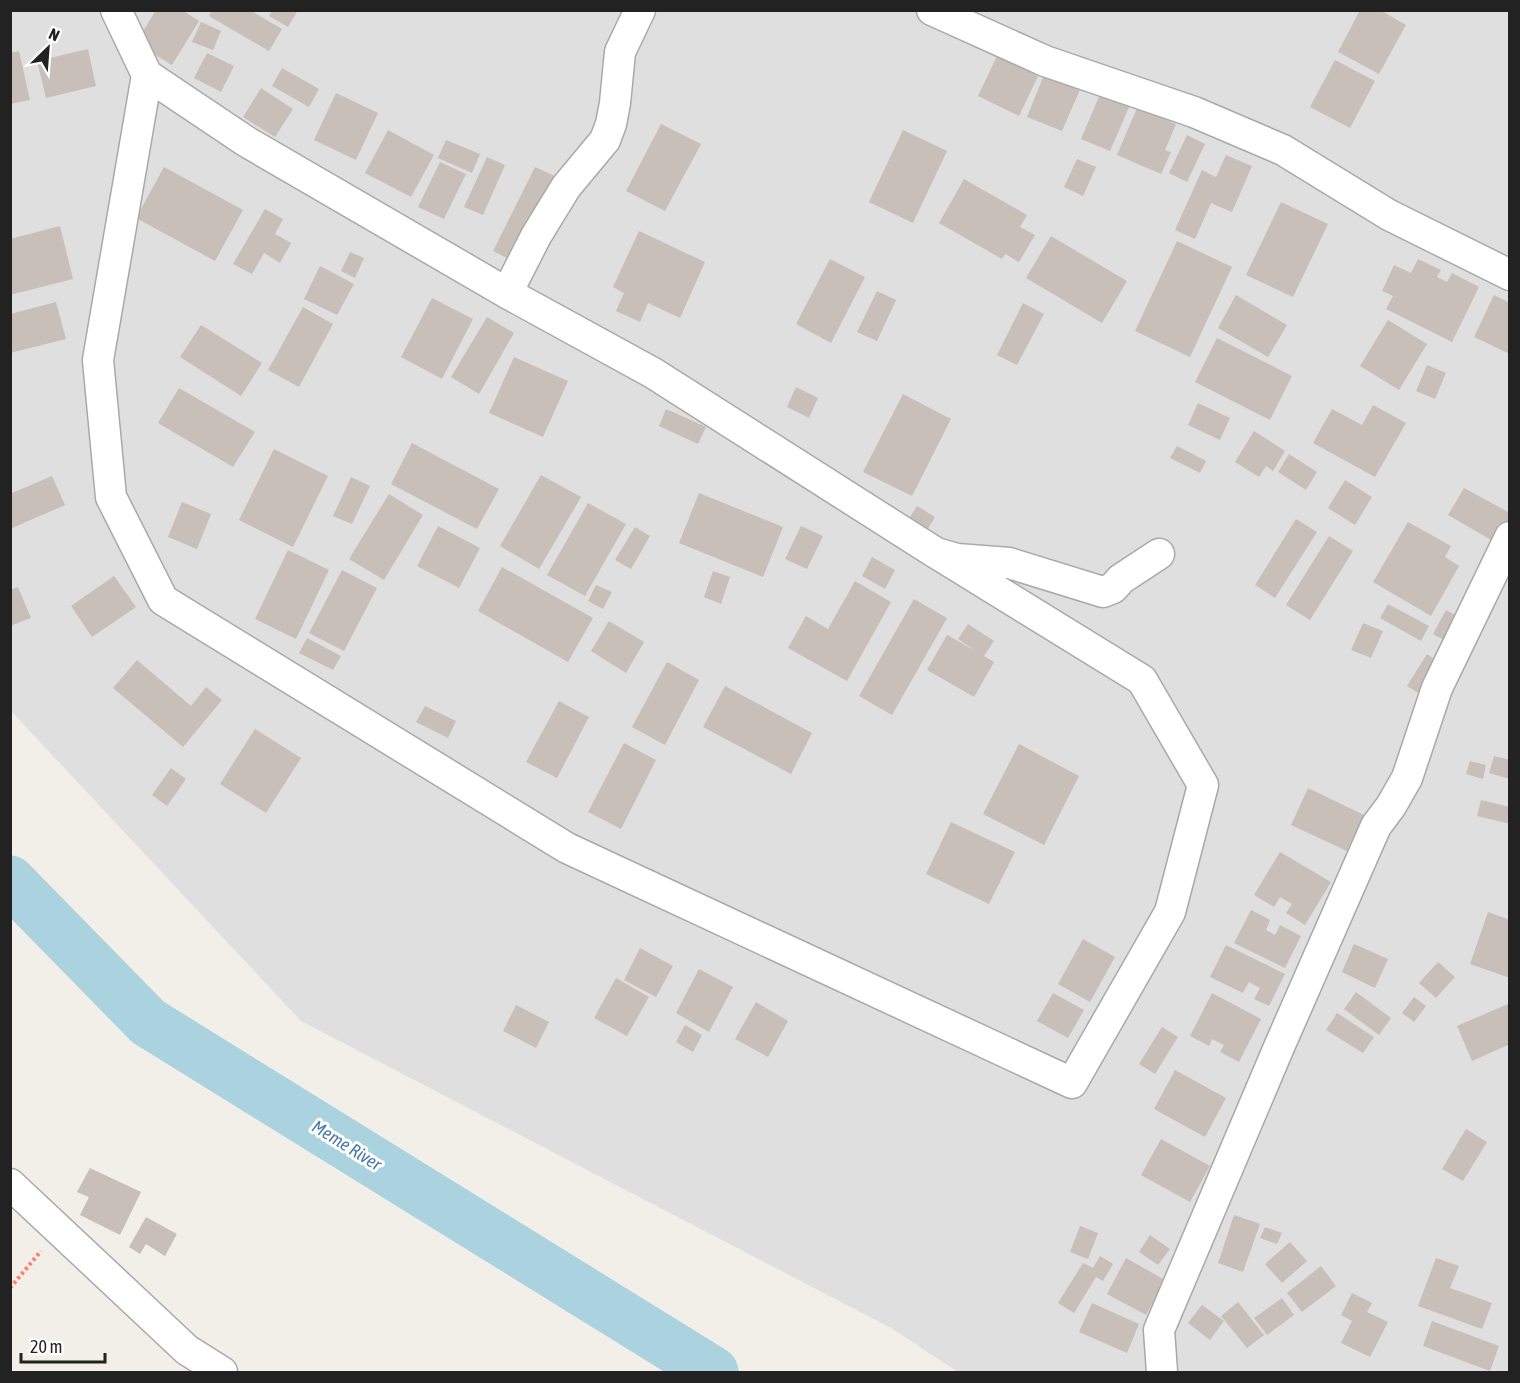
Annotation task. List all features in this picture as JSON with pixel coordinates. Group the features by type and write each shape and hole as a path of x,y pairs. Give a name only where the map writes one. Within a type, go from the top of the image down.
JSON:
{"street":[{"path":"116,10 147,75 247,142 507,293 653,374 1142,680 1203,785 1170,912 1072,1083 567,848 163,600 111,497 98,360 147,75"},
{"path":"507,293 536,236 566,187 604,140 613,113 620,52 640,10"},
{"path":"932,10 1045,61 1194,112 1283,150 1389,215 1509,275"},
{"path":"1162,1372 1160,1330 1164,1319 1279,1047 1376,826 1407,778 1437,688 1509,537"},
{"path":"936,553 957,559 1010,563 1103,591 1113,588 1121,579 1159,554"},
{"path":"10,1184 187,1350 222,1372"}],"path":[{"path":"10,1288 58,1229"}],"shaded area":[{"path":"11,11 1509,11 1509,1372 958,1372 891,1328 301,1021 11,711"}],"building":[{"path":"156,10 182,10 199,21 172,65 136,43"},
{"path":"212,10 250,10 282,29 269,51 209,16"},
{"path":"273,10 298,10 288,27 269,16"},
{"path":"1360,10 1380,10 1406,25 1379,74 1338,52"},
{"path":"201,22 221,31 213,50 192,42"},
{"path":"88,49 96,86 46,98 37,61"},
{"path":"19,51 30,100 10,104 10,53"},
{"path":"207,53 234,66 221,92 194,78"},
{"path":"997,56 1038,76 1019,116 978,96"},
{"path":"1335,60 1375,81 1350,128 1310,107"},
{"path":"282,68 319,89 309,107 272,86"},
{"path":"1046,70 1082,85 1062,131 1027,117"},
{"path":"261,88 293,109 275,137 243,117"},
{"path":"1101,92 1130,105 1110,151 1081,139"},
{"path":"336,93 378,113 356,160 314,140"},
{"path":"1137,108 1176,124 1165,150 1171,152 1161,174 1117,155"},
{"path":"661,124 701,144 665,211 626,191"},
{"path":"388,130 434,155 411,197 365,173"},
{"path":"903,130 947,151 913,223 869,202"},
{"path":"1187,135 1205,144 1187,182 1169,173"},
{"path":"446,140 480,154 472,173 438,158"},
{"path":"1226,155 1252,166 1232,212 1211,203 1195,239 1175,230 1202,170 1216,177"},
{"path":"487,157 505,165 483,215 464,207"},
{"path":"1077,159 1096,167 1083,196 1064,187"},
{"path":"440,162 466,174 444,219 418,207"},
{"path":"164,167 243,210 215,261 136,218"},
{"path":"535,167 559,178 517,263 493,251"},
{"path":"964,179 1027,215 1020,227 1035,235 1019,262 1005,254 1002,259 939,223"},
{"path":"1281,202 1328,224 1293,297 1246,275"},
{"path":"265,209 283,219 275,234 291,243 280,263 264,253 252,274 233,264"},
{"path":"60,226 73,279 10,295 10,239"},
{"path":"639,231 705,262 680,318 648,303 640,322 616,311 624,293 613,287"},
{"path":"1051,236 1127,281 1102,323 1026,278"},
{"path":"1177,241 1232,267 1190,357 1135,331"},
{"path":"350,252 364,258 355,278 341,271"},
{"path":"830,259 865,277 831,343 796,324"},
{"path":"1418,259 1441,270 1437,277 1447,282 1452,273 1479,287 1452,342 1386,309 1393,296 1382,291 1394,265 1411,273"},
{"path":"320,266 354,284 337,315 304,299"},
{"path":"877,291 896,300 877,341 857,332"},
{"path":"1236,295 1287,325 1268,357 1218,328"},
{"path":"1494,295 1510,303 1510,354 1474,337"},
{"path":"432,298 473,319 442,379 401,357"},
{"path":"56,302 66,339 10,353 10,314"},
{"path":"1023,303 1044,314 1017,365 997,355"},
{"path":"303,307 333,324 299,387 268,370"},
{"path":"487,317 514,333 479,394 451,377"},
{"path":"1388,320 1427,344 1399,390 1360,366"},
{"path":"201,325 262,363 241,396 180,357"},
{"path":"1217,338 1292,376 1270,420 1195,382"},
{"path":"514,357 568,381 543,437 489,413"},
{"path":"1427,365 1446,373 1435,399 1416,391"},
{"path":"796,387 818,398 809,418 787,407"},
{"path":"179,388 255,432 233,467 158,423"},
{"path":"903,394 951,419 912,496 863,472"},
{"path":"1198,403 1230,418 1220,440 1188,425"},
{"path":"1373,405 1406,423 1375,477 1313,443 1332,409 1362,425"},
{"path":"666,409 706,427 698,444 659,426"},
{"path":"1254,431 1285,451 1273,471 1266,466 1259,477 1235,462"},
{"path":"412,443 499,489 477,529 391,484"},
{"path":"1177,446 1206,461 1200,473 1170,458"},
{"path":"274,449 328,476 293,547 239,520"},
{"path":"1289,454 1317,472 1306,490 1278,472"},
{"path":"541,475 581,497 539,569 500,546"},
{"path":"52,476 65,505 10,529 10,494"},
{"path":"351,477 370,486 352,524 333,516"},
{"path":"1345,480 1372,497 1355,525 1328,508"},
{"path":"1464,488 1510,513 1510,524 1498,544 1448,515"},
{"path":"699,493 783,527 763,577 679,543"},
{"path":"389,494 423,515 384,580 349,559"},
{"path":"182,502 211,514 197,549 168,537"},
{"path":"588,503 626,524 585,596 547,575"},
{"path":"917,506 935,517 921,540 903,528"},
{"path":"1296,519 1317,532 1275,598 1255,585"},
{"path":"1408,522 1451,546 1445,557 1459,566 1431,616 1373,582"},
{"path":"438,526 480,548 459,588 417,566"},
{"path":"801,526 823,536 807,569 785,559"},
{"path":"635,527 650,536 631,569 615,560"},
{"path":"1329,536 1353,551 1310,620 1286,605"},
{"path":"288,550 329,570 296,639 255,619"},
{"path":"872,557 895,570 885,589 862,576"},
{"path":"502,567 593,618 568,662 478,611"},
{"path":"342,570 377,588 344,651 309,633"},
{"path":"713,571 730,577 721,604 704,597"},
{"path":"114,576 136,607 92,637 71,606"},
{"path":"855,581 891,602 847,681 788,648 806,616 828,629"},
{"path":"596,585 612,592 603,609 588,601"},
{"path":"18,587 31,618 10,626 10,590"},
{"path":"914,599 947,618 892,715 859,696"},
{"path":"1388,604 1429,626 1421,641 1380,618"},
{"path":"1446,610 1464,620 1451,644 1433,634"},
{"path":"609,621 644,642 626,673 591,651"},
{"path":"1363,623 1383,631 1371,658 1351,650"},
{"path":"968,624 994,641 984,656 994,662 974,697 927,670 947,635 976,651 958,639"},
{"path":"307,638 341,656 333,670 299,653"},
{"path":"1427,654 1440,663 1420,694 1407,686"},
{"path":"137,660 191,706 206,687 222,700 183,747 113,688"},
{"path":"667,662 699,680 665,745 632,727"},
{"path":"725,686 812,733 791,774 703,727"},
{"path":"559,701 589,717 557,778 526,762"},
{"path":"425,706 456,721 448,738 416,722"},
{"path":"255,729 301,758 266,813 220,784"},
{"path":"624,743 656,760 621,829 588,812"},
{"path":"1019,744 1079,776 1044,845 983,814"},
{"path":"1494,756 1510,760 1510,779 1489,773"},
{"path":"1470,761 1486,765 1483,779 1466,774"},
{"path":"171,768 186,779 167,806 152,795"},
{"path":"1308,788 1364,815 1347,851 1291,825"},
{"path":"1481,800 1510,807 1510,824 1477,816"},
{"path":"951,822 1015,852 989,904 926,874"},
{"path":"1280,852 1331,882 1305,925 1286,913 1292,904 1280,897 1274,907 1254,895"},
{"path":"1251,910 1270,920 1266,930 1275,935 1280,925 1301,936 1285,968 1234,943"},
{"path":"1488,912 1510,920 1510,978 1470,964"},
{"path":"1083,939 1115,957 1090,1002 1058,984"},
{"path":"1354,944 1388,959 1375,988 1342,972"},
{"path":"1226,945 1285,974 1269,1006 1254,999 1260,988 1249,982 1243,993 1210,977"},
{"path":"640,948 673,966 656,997 624,980"},
{"path":"1438,962 1455,977 1436,998 1419,983"},
{"path":"699,969 733,987 709,1032 676,1013"},
{"path":"616,978 649,997 627,1036 594,1018"},
{"path":"1356,992 1391,1018 1379,1035 1344,1009"},
{"path":"1053,993 1084,1010 1068,1038 1037,1021"},
{"path":"1212,993 1261,1019 1239,1062 1220,1052 1224,1045 1212,1039 1209,1046 1190,1036"},
{"path":"1414,997 1426,1006 1414,1022 1402,1013"},
{"path":"756,1002 788,1021 768,1057 735,1039"},
{"path":"1510,1003 1510,1044 1472,1061 1457,1026"},
{"path":"516,1005 549,1022 536,1048 503,1031"},
{"path":"1337,1013 1374,1037 1363,1053 1326,1030"},
{"path":"685,1025 702,1035 693,1052 676,1042"},
{"path":"1162,1027 1178,1037 1155,1074 1139,1064"},
{"path":"1175,1070 1226,1098 1205,1137 1154,1109"},
{"path":"1466,1129 1487,1142 1463,1181 1442,1169"},
{"path":"1161,1139 1210,1166 1190,1202 1141,1175"},
{"path":"90,1168 141,1192 120,1235 80,1215 89,1197 77,1192"},
{"path":"1234,1215 1260,1224 1243,1272 1218,1263"},
{"path":"146,1217 177,1234 165,1256 146,1244 140,1254 129,1247"},
{"path":"1080,1226 1098,1233 1088,1259 1070,1252"},
{"path":"1265,1227 1282,1233 1277,1244 1260,1238"},
{"path":"1150,1235 1170,1249 1158,1265 1139,1252"},
{"path":"1290,1242 1307,1261 1282,1283 1265,1264"},
{"path":"1100,1256 1113,1264 1103,1281 1096,1277 1074,1313 1058,1303 1083,1263 1093,1268"},
{"path":"1126,1258 1165,1280 1146,1315 1107,1294"},
{"path":"1436,1258 1459,1266 1450,1288 1492,1303 1482,1329 1418,1306"},
{"path":"1321,1266 1336,1286 1302,1312 1287,1293"},
{"path":"1352,1293 1372,1303 1367,1312 1388,1322 1370,1357 1341,1343 1352,1321 1341,1315"},
{"path":"1282,1298 1294,1315 1267,1335 1254,1318"},
{"path":"1238,1302 1264,1335 1247,1348 1221,1316"},
{"path":"1092,1303 1139,1324 1127,1353 1079,1332"},
{"path":"1202,1305 1224,1321 1210,1340 1188,1323"},
{"path":"1432,1321 1499,1346 1490,1371 1423,1346"}],"waterway":[{"name":"Meme River","path":"10,881 148,1022 713,1372"}]}
